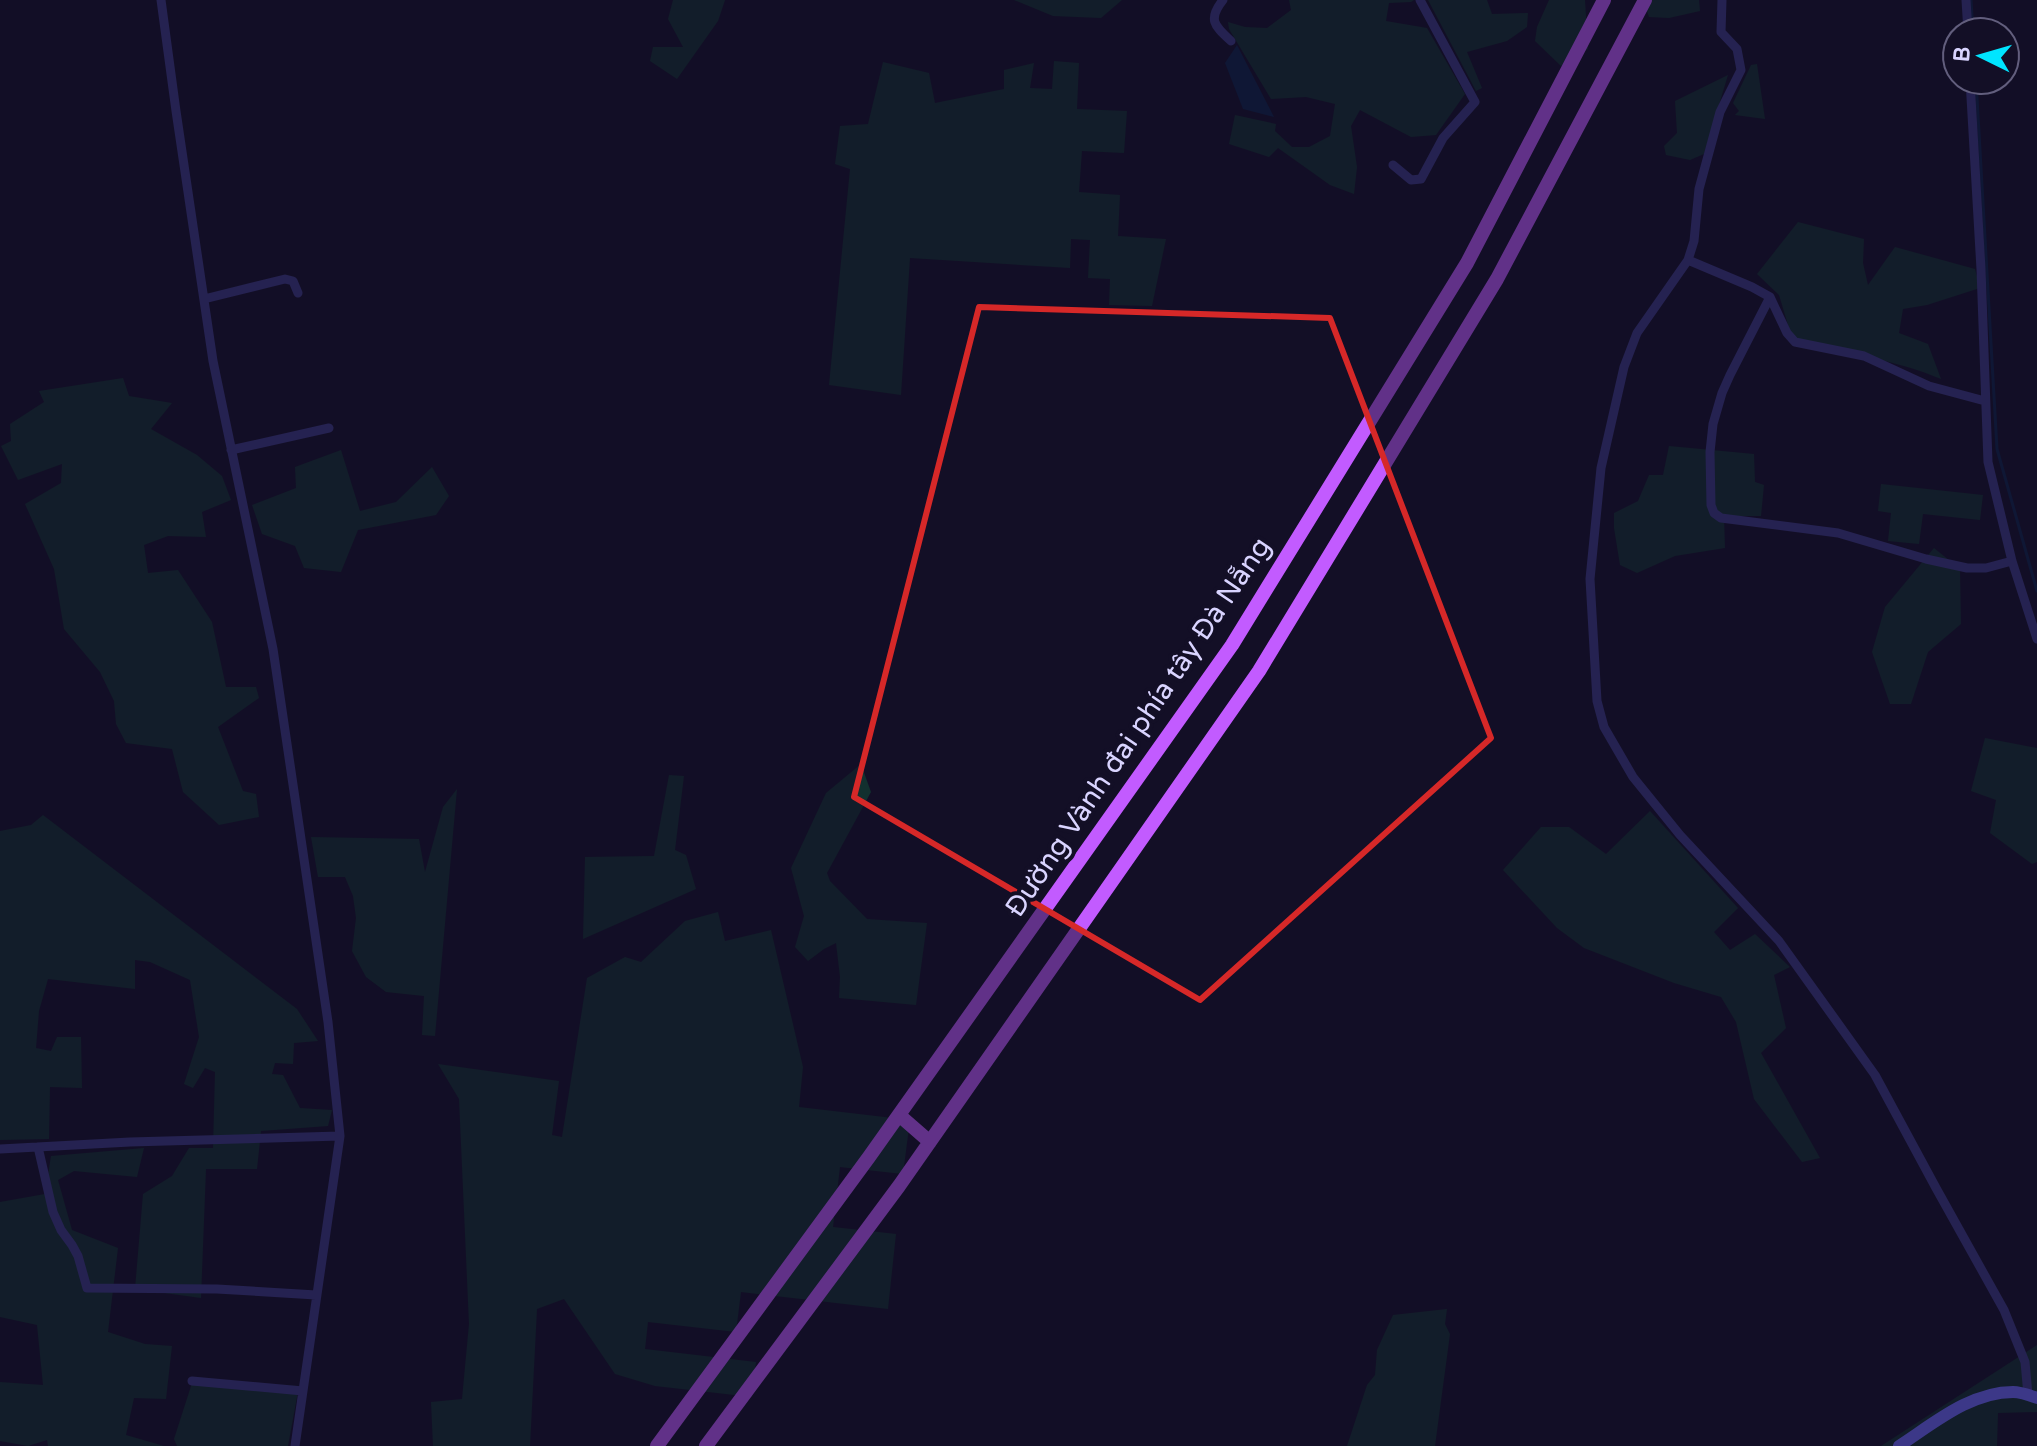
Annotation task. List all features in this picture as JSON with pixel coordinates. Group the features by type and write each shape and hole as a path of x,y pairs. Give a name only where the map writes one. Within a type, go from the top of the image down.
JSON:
{"main road":[{"name":"Đường Vành đai phía tây Đà Nẵng","path":"657,1446 899,1115 1232,645 1467,263 1604,0"},
{"path":"706,1446 930,1142 1259,671 1497,279 1645,0"},
{"path":"899,1115 930,1142"}],"street":[{"path":"161,0 213,361 273,649 328,1022 340,1136 295,1446"},
{"path":"1223,0 1216,9 1214,20 1218,29 1231,41"},
{"path":"1393,165 1411,180 1421,179 1443,138 1475,102 1420,0"},
{"path":"1722,0 1721,32 1737,49 1741,70 1720,112 1699,189 1694,241 1688,260 1637,333 1624,367 1601,468 1590,579 1597,701 1604,727 1633,777 1680,835 1779,941 1875,1075 2004,1310 2025,1362 2032,1396 2016,1391 1993,1393 1966,1404 1899,1446"},
{"path":"1971,96 1988,462 2012,561 2037,639"},
{"path":"1688,260 1770,297 1787,333 1795,342 1864,356 1929,386 1985,401"},
{"path":"204,299 280,279 293,281 298,293"},
{"path":"1770,297 1730,375 1717,410 1710,452 1711,505 1714,513 1721,518 1856,536 1926,559 1967,568 1986,568 2012,561"},
{"path":"231,450 329,428"},
{"path":"0,1149 340,1136"},
{"path":"38,1147 53,1212 78,1256 87,1288 217,1289 316,1295"},
{"path":"192,1381 303,1391"}],"highlighted area":[{"path":"979,307 1330,318 1491,738 1200,1000 854,797"}],"green space":[{"path":"673,0 725,0 718,21 677,79 650,61 653,47 683,47 668,19"},
{"path":"1014,0 1122,0 1101,18 1053,16"},
{"path":"1289,0 1414,0 1389,3 1386,21 1427,28 1465,94 1436,135 1411,137 1360,110 1351,126 1357,167 1354,194 1330,185 1278,148 1269,157 1229,144 1235,115 1276,124 1275,131 1292,147 1309,147 1330,136 1335,104 1306,97 1271,99 1229,29 1228,22 1267,28 1291,10"},
{"path":"1428,0 1487,0 1492,14 1528,13 1527,27 1507,41 1467,52 1482,88 1476,91"},
{"path":"1549,0 1585,0 1588,49 1561,66 1535,41 1537,27"},
{"path":"1643,0 1699,0 1700,11 1669,18 1649,17"},
{"path":"1054,61 1079,63 1077,109 1127,111 1124,153 1082,151 1079,192 1120,195 1118,236 1166,239 1152,306 1109,305 1110,279 1088,278 1090,240 1071,239 1070,268 910,258 901,395 829,385 850,169 835,164 840,126 868,124 883,62 929,73 935,103 1004,89 1004,70 1034,63 1030,88 1052,89"},
{"path":"1757,64 1765,119 1735,115 1739,111 1733,103 1751,65"},
{"path":"1728,75 1704,154 1690,160 1666,155 1664,146 1677,133 1675,101"},
{"path":"1798,222 1864,239 1863,263 1868,285 1895,247 1975,269 1980,288 1927,305 1903,309 1899,333 1928,344 1941,379 1905,366 1792,338 1779,295 1757,274"},
{"path":"123,378 129,396 172,403 151,429 197,455 222,476 231,500 202,512 206,537 168,536 144,545 148,573 178,570 212,622 226,687 256,687 259,698 218,727 243,791 256,794 259,817 219,825 183,792 172,749 126,743 116,724 114,701 100,672 64,629 54,569 25,504 61,483 62,464 18,480 1,446 11,441 10,424 44,402 39,391"},
{"path":"1669,446 1754,454 1755,482 1764,485 1761,516 1724,516 1725,548 1675,556 1637,573 1620,565 1614,513 1638,501 1649,475 1663,475"},
{"path":"341,450 360,511 396,502 432,467 449,496 436,515 358,530 341,572 304,568 295,546 262,534 252,505 296,488 295,467"},
{"path":"1881,484 1983,495 1980,520 1923,514 1919,544 1888,541 1891,513 1878,511"},
{"path":"1934,548 1960,569 1961,624 1928,652 1911,704 1890,704 1872,652 1885,607"},
{"path":"1985,738 2037,748 2037,862 2032,864 1990,833 1996,800 1971,791"},
{"path":"861,764 871,792 827,873 830,881 867,919 927,923 916,1005 839,998 836,943 808,961 795,947 804,916 791,868 826,793"},
{"path":"669,775 684,776 675,850 686,855 696,889 583,939 585,857 654,856"},
{"path":"457,789 435,1036 422,1035 424,996 386,992 366,977 352,951 356,918 353,896 345,877 318,877 311,837 419,839 425,872 443,807"},
{"path":"1650,811 1738,908 1714,932 1730,950 1755,934 1790,967 1774,975 1786,1028 1761,1053 1820,1158 1802,1162 1754,1099 1736,1022 1721,997 1674,983 1584,948 1557,928 1503,870 1541,827 1569,827 1606,854"},
{"path":"43,815 297,1009 318,1041 294,1043 293,1064 275,1063 272,1074 283,1075 300,1108 332,1110 328,1126 261,1131 257,1169 206,1169 201,1298 135,1289 143,1194 172,1176 189,1148 213,1148 215,1072 205,1068 193,1088 184,1084 199,1037 190,980 150,962 135,960 135,989 48,979 39,1011 36,1048 51,1051 57,1037 81,1037 82,1088 50,1087 49,1139 0,1140 0,831 31,825"},
{"path":"718,912 725,941 771,930 803,1067 799,1107 910,1120 903,1174 840,1167 833,1227 896,1234 888,1309 741,1292 736,1332 648,1322 645,1349 756,1362 752,1397 655,1386 615,1374 564,1299 537,1309 530,1446 433,1446 431,1402 462,1399 469,1324 459,1099 438,1064 559,1081 552,1135 562,1137 587,978 625,957 641,962 685,921"},
{"path":"144,1148 137,1177 74,1171 58,1180 72,1230 118,1248 108,1332 145,1344 172,1346 166,1399 134,1398 126,1435 164,1446 48,1446 47,1440 28,1446 0,1441 0,1382 43,1385 37,1325 0,1317 0,1202 45,1194 51,1156"},
{"path":"1447,1309 1445,1324 1450,1334 1435,1446 1347,1446 1367,1385 1375,1375 1377,1350 1393,1315"},
{"path":"2037,1345 2037,1412 1998,1413 1997,1446 1881,1446"},
{"path":"192,1383 299,1386 288,1446 177,1446 174,1439"}],"water":[{"path":"1237,45 1274,117 1243,109 1225,63"}],"waterway":[{"path":"1971,0 1972,16"},
{"path":"1977,96 1997,449 2037,591"}]}
